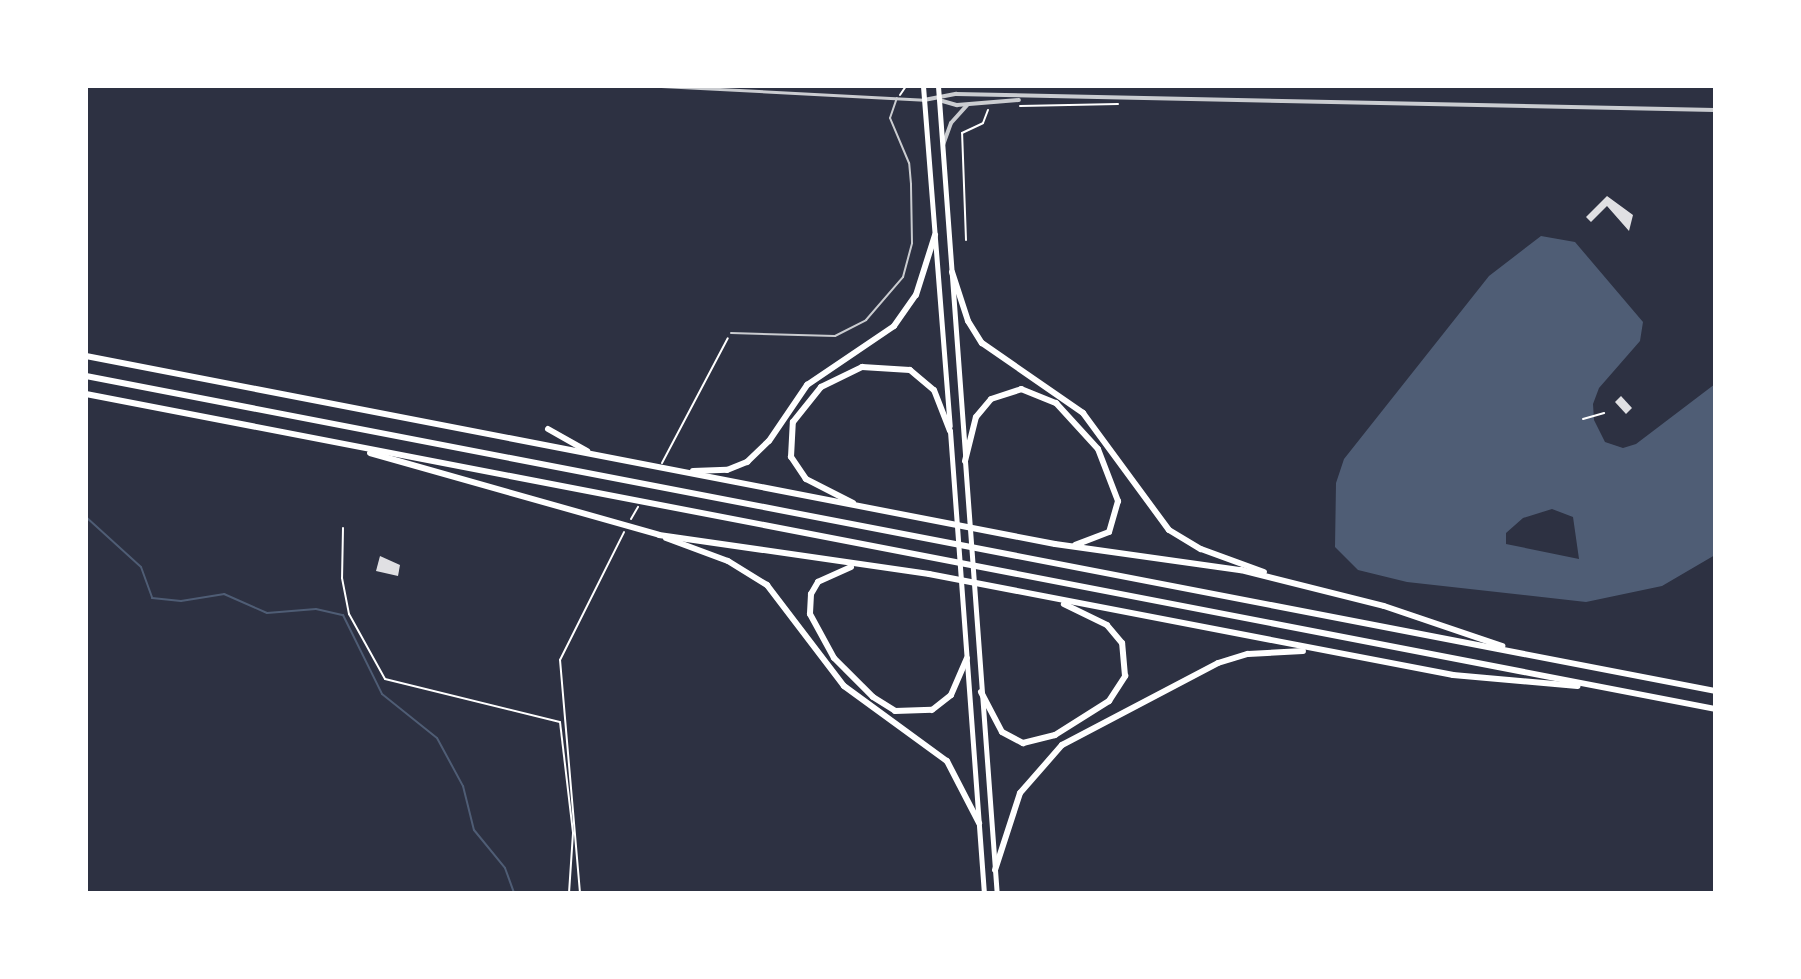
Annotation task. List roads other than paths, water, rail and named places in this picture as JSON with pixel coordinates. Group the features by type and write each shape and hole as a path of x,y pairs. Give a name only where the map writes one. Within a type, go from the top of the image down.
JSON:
{"highway":[{"path":"675,471 727,470 758,453 807,385 900,320 920,285 935,235"},
{"path":"952,272 968,321 982,343 1083,413 1169,530 1201,549 1285,580 1440,623 1521,653"},
{"path":"86,356 867,509 1055,544 1285,580"},
{"path":"867,509 813,483 794,464 790,431 811,396 852,370 903,368 934,390 950,431"},
{"path":"86,376 1715,691"},
{"path":"965,461 981,409 1005,392 1037,392 1071,415 1103,458 1118,508 1113,525 1098,540 1055,544"},
{"path":"86,394 1715,709"},
{"path":"548,429 597,455"},
{"path":"336,442 659,535 728,561 767,585 844,686 947,761 979,823"},
{"path":"659,535 864,565 1042,596 1320,651 1524,684 1595,685"},
{"path":"864,565 824,577 809,603 821,639 852,680 884,706 919,714 951,695 967,658"},
{"path":"981,692 1002,732 1030,743 1088,717 1119,688 1126,658 1113,631 1094,617 1042,596"},
{"path":"995,870 1020,793 1062,745 1218,663 1248,654 1320,651"}],"main road":[{"path":"923,86 984,893"},
{"path":"938,86 997,893"}],"street":[{"path":"661,86 939,100 967,105 1029,98"},
{"path":"939,100 956,94 1029,98 1715,110"},
{"path":"942,147 951,123 967,105"}],"lane":[{"path":"731,333 835,336 866,320 903,277 912,243 911,184 909,163 890,118 897,98"}],"water":[{"path":"1541,236 1575,242 1643,322 1640,341 1599,388 1593,404 1594,420 1605,442 1623,448 1636,444 1715,384 1715,555 1662,586 1586,602 1407,582 1358,570 1335,547 1336,483 1344,459 1489,276","holes":["1552,509 1573,517 1579,559 1506,544 1506,533 1523,518"]}],"waterway":[{"path":"86,517 141,567 152,598 181,601 224,594 267,613 316,609 343,615 382,694 437,738 463,786 474,830 505,868 514,893"}]}
